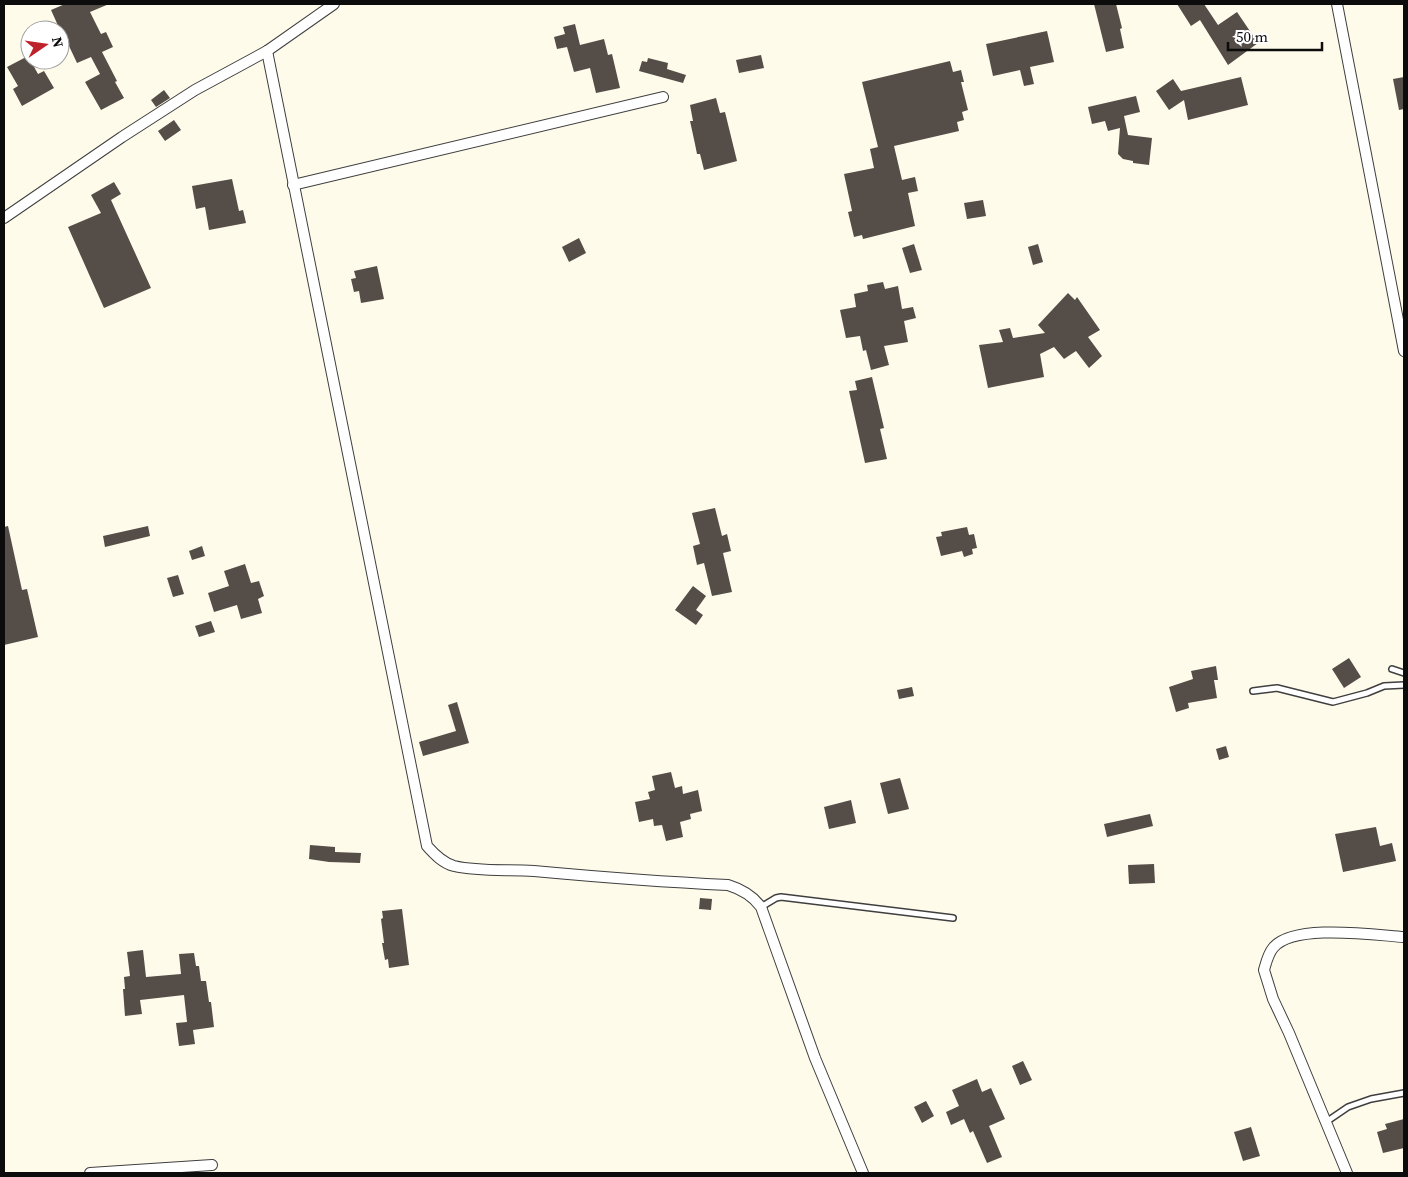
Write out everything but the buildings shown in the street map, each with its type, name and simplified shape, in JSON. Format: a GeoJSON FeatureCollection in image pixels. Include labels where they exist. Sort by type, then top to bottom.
{"type":"FeatureCollection","features":[{"type":"Feature","properties":{"kind":"street"},"geometry":{"type":"LineString","coordinates":[[4,218],[122,137],[195,90],[267,50],[334,4]]}},
{"type":"Feature","properties":{"kind":"street"},"geometry":{"type":"LineString","coordinates":[[1337,4],[1399,301],[1404,351]]}},
{"type":"Feature","properties":{"kind":"street"},"geometry":{"type":"LineString","coordinates":[[267,50],[427,846],[439,859],[453,866],[728,885],[737,887],[752,897],[761,907],[815,1058],[864,1173]]}},
{"type":"Feature","properties":{"kind":"street"},"geometry":{"type":"LineString","coordinates":[[293,185],[662,97]]}},
{"type":"Feature","properties":{"kind":"street"},"geometry":{"type":"LineString","coordinates":[[1347,1173],[1289,1033],[1273,1000],[1264,970],[1273,948],[1284,940],[1296,936],[1322,932],[1404,937]]}},
{"type":"Feature","properties":{"kind":"street"},"geometry":{"type":"LineString","coordinates":[[90,1173],[212,1165]]}},
{"type":"Feature","properties":{"kind":"lane"},"geometry":{"type":"LineString","coordinates":[[1392,669],[1404,673]]}},
{"type":"Feature","properties":{"kind":"lane"},"geometry":{"type":"LineString","coordinates":[[1253,691],[1277,688],[1333,702],[1367,693],[1384,686],[1404,685]]}},
{"type":"Feature","properties":{"kind":"lane"},"geometry":{"type":"LineString","coordinates":[[761,907],[781,897],[953,918]]}},
{"type":"Feature","properties":{"kind":"lane"},"geometry":{"type":"LineString","coordinates":[[1325,1122],[1348,1107],[1371,1099],[1404,1093]]}}]}
